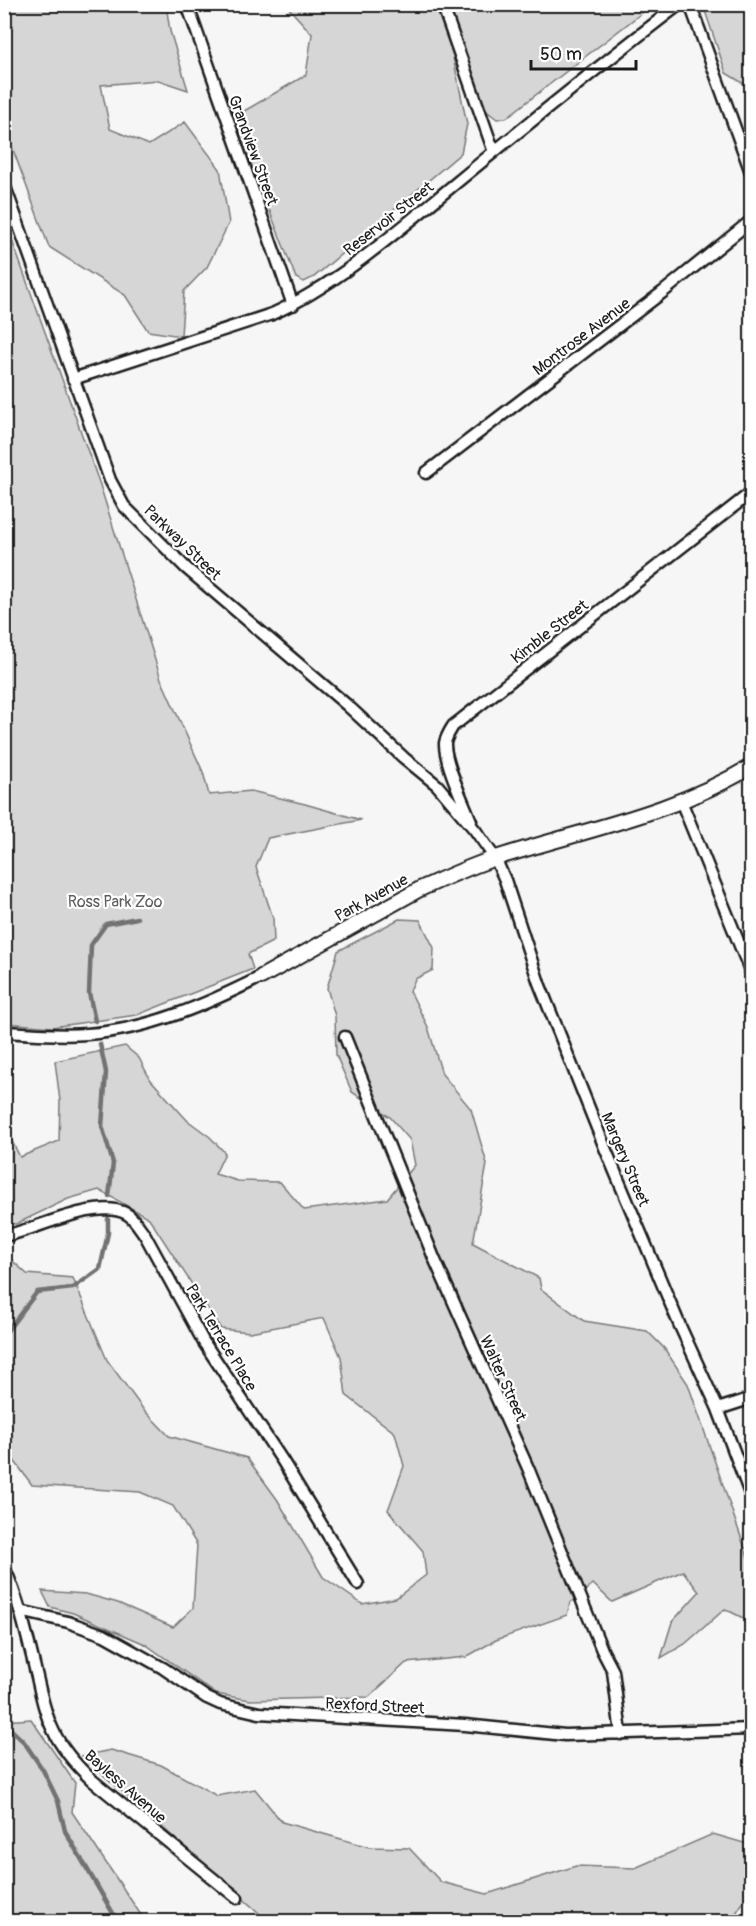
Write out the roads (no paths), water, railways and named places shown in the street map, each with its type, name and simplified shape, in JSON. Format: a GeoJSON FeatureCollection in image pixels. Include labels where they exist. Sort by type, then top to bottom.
{"type":"FeatureCollection","features":[{"type":"Feature","properties":{"kind":"street","name":"Grandview Street"},"geometry":{"type":"LineString","coordinates":[[187,4],[293,305]]}},
{"type":"Feature","properties":{"kind":"street"},"geometry":{"type":"LineString","coordinates":[[442,4],[494,152]]}},
{"type":"Feature","properties":{"kind":"street","name":"Reservoir Street"},"geometry":{"type":"LineString","coordinates":[[73,379],[272,315],[293,305],[347,269],[605,61],[680,4]]}},
{"type":"Feature","properties":{"kind":"street"},"geometry":{"type":"LineString","coordinates":[[690,4],[752,175]]}},
{"type":"Feature","properties":{"kind":"street","name":"Parkway Street"},"geometry":{"type":"LineString","coordinates":[[4,184],[110,480],[124,506],[186,568],[437,785],[475,830]]}},
{"type":"Feature","properties":{"kind":"street","name":"Montrose Avenue"},"geometry":{"type":"LineString","coordinates":[[426,473],[663,292],[752,220]]}},
{"type":"Feature","properties":{"kind":"street","name":"Kimble Street"},"geometry":{"type":"LineString","coordinates":[[475,830],[448,761],[445,744],[453,726],[752,492]]}},
{"type":"Feature","properties":{"kind":"street","name":"Park Avenue"},"geometry":{"type":"LineString","coordinates":[[4,1032],[45,1035],[108,1032],[183,1012],[229,994],[420,890],[495,858],[642,816],[681,801],[752,766]]}},
{"type":"Feature","properties":{"kind":"street"},"geometry":{"type":"LineString","coordinates":[[681,801],[752,975]]}},
{"type":"Feature","properties":{"kind":"street","name":"Margery Street"},"geometry":{"type":"LineString","coordinates":[[475,830],[495,858],[505,880],[539,982],[605,1148],[680,1326],[718,1409],[752,1499]]}},
{"type":"Feature","properties":{"kind":"street","name":"Walter Street"},"geometry":{"type":"LineString","coordinates":[[345,1037],[434,1258],[528,1468],[602,1650],[613,1671],[621,1734]]}},
{"type":"Feature","properties":{"kind":"street","name":"Park Terrace Place"},"geometry":{"type":"LineString","coordinates":[[4,1236],[92,1209],[110,1208],[134,1220],[145,1235],[203,1341],[282,1460],[358,1584]]}},
{"type":"Feature","properties":{"kind":"street"},"geometry":{"type":"LineString","coordinates":[[718,1409],[752,1398]]}},
{"type":"Feature","properties":{"kind":"street","name":"Bayless Avenue"},"geometry":{"type":"LineString","coordinates":[[4,1567],[20,1611],[53,1730],[75,1764],[237,1898]]}},
{"type":"Feature","properties":{"kind":"street","name":"Rexford Street"},"geometry":{"type":"LineString","coordinates":[[20,1611],[68,1622],[104,1635],[163,1668],[207,1698],[220,1704],[259,1713],[474,1725],[556,1734],[752,1729]]}},
{"type":"Feature","properties":{"kind":"waterway"},"geometry":{"type":"LineString","coordinates":[[95,1021],[89,993],[91,945],[106,924],[137,918]]}},
{"type":"Feature","properties":{"kind":"waterway"},"geometry":{"type":"LineString","coordinates":[[100,1044],[106,1072],[102,1126],[113,1163],[109,1196]]}},
{"type":"Feature","properties":{"kind":"waterway"},"geometry":{"type":"LineString","coordinates":[[4,1335],[37,1292],[73,1288],[100,1269],[108,1233],[108,1219]]}},
{"type":"Feature","properties":{"kind":"waterway"},"geometry":{"type":"LineString","coordinates":[[4,1723],[24,1742],[43,1770],[58,1801],[65,1831],[114,1915],[121,1922]]}},
{"type":"Feature","properties":{"kind":"park label","name":"Ross Park Zoo"},"geometry":{"type":"Point","coordinates":[115,901]}}]}
